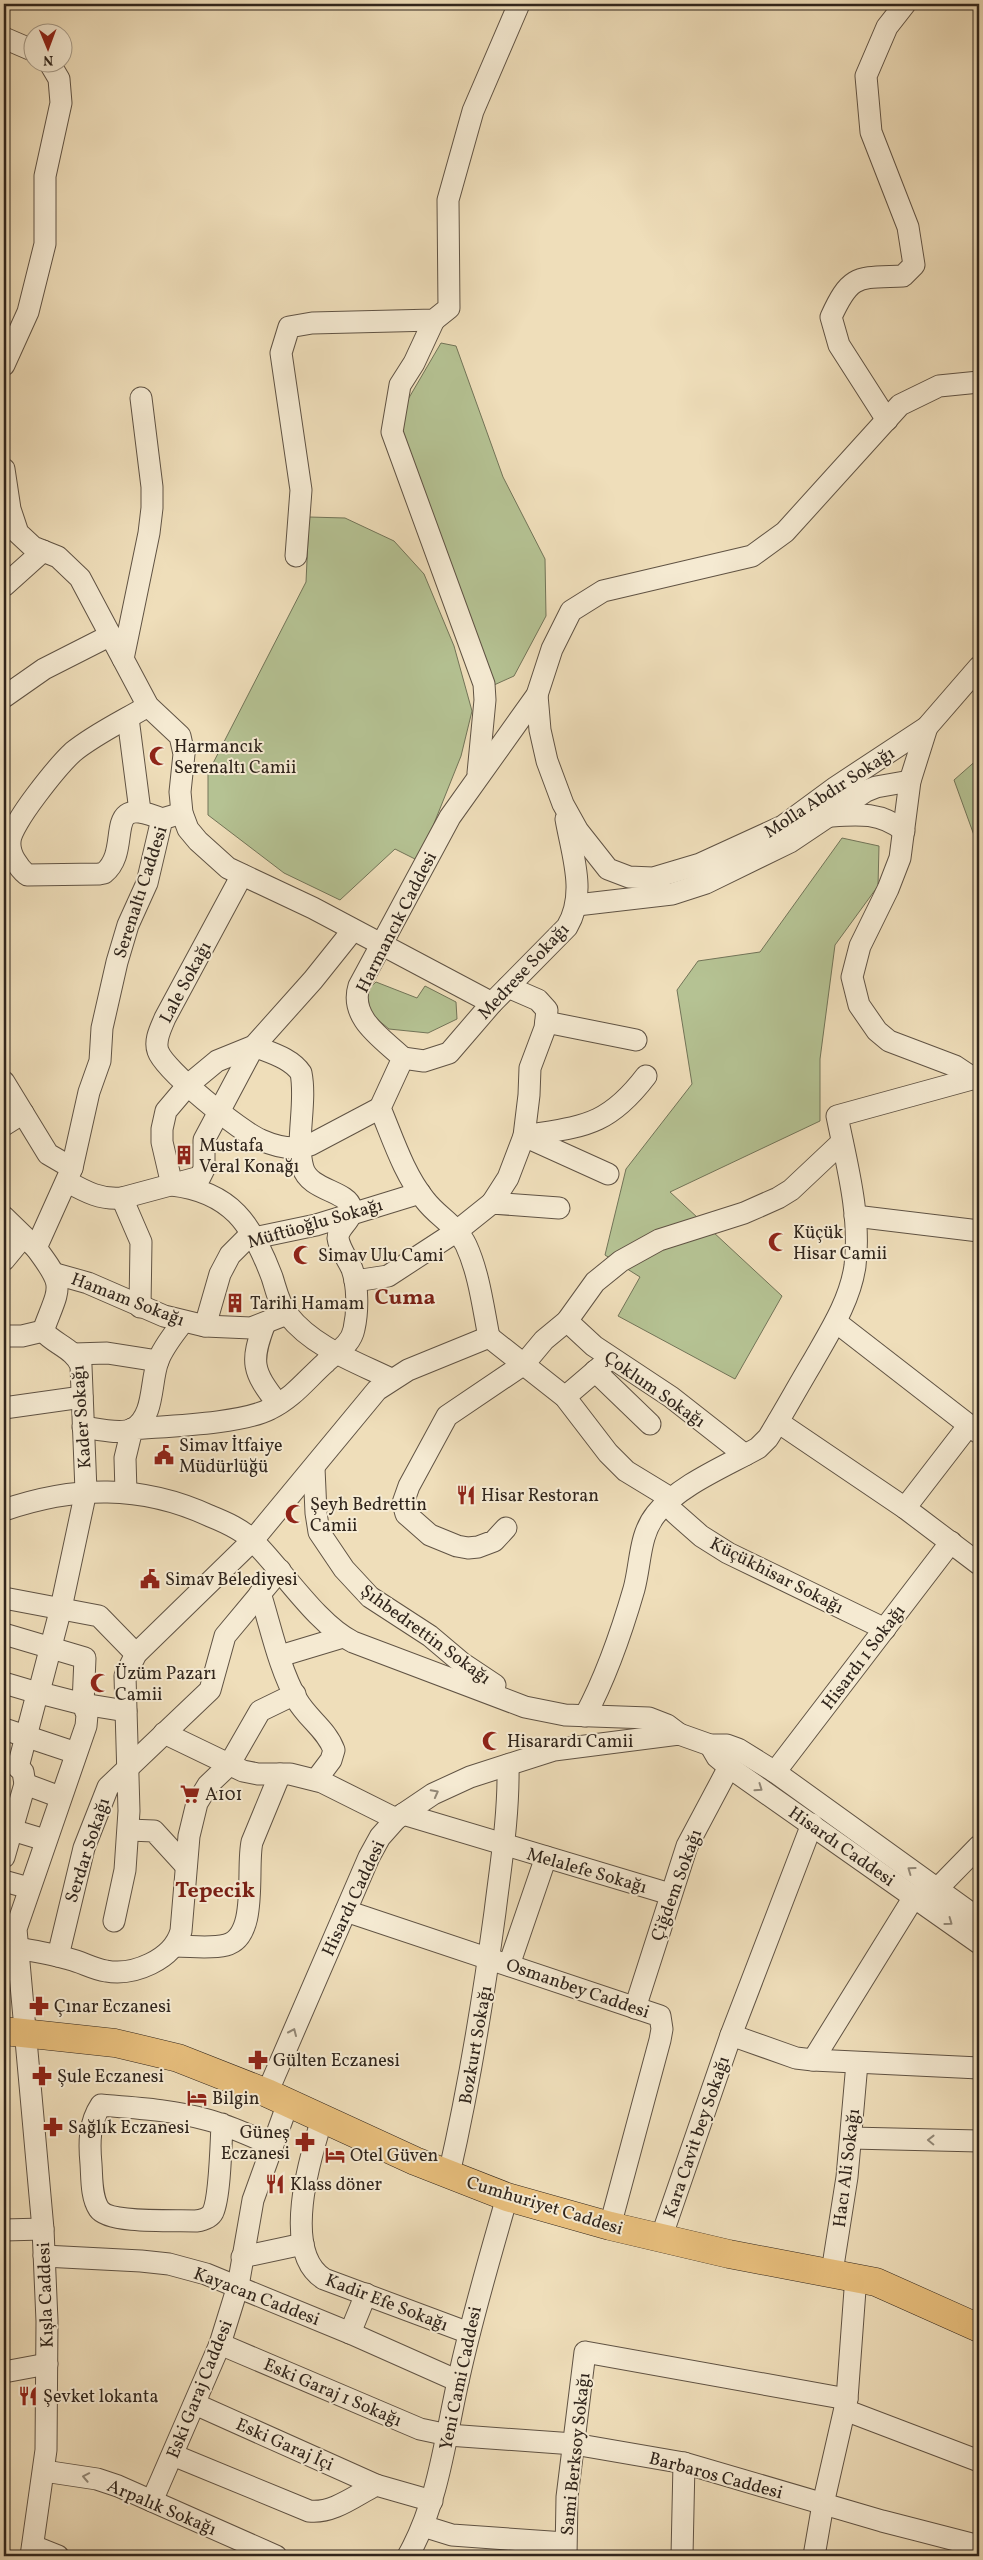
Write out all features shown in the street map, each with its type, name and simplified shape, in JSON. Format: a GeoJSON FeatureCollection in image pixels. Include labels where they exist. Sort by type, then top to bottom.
{"type":"FeatureCollection","features":[{"type":"Feature","properties":{"kind":"main road","name":"Cumhuriyet Caddesi"},"geometry":{"type":"LineString","coordinates":[[16,2032],[115,2043],[199,2064],[449,2174],[508,2197],[610,2226],[737,2256],[844,2274],[876,2282],[979,2328]]}},
{"type":"Feature","properties":{"kind":"street"},"geometry":{"type":"LineString","coordinates":[[477,776],[485,700],[484,684],[392,432],[400,385],[414,363],[434,320],[449,308],[448,200],[473,111],[518,4]]}},
{"type":"Feature","properties":{"kind":"street"},"geometry":{"type":"LineString","coordinates":[[887,420],[839,345],[831,317],[842,292],[861,278],[903,276],[914,265],[908,227],[871,132],[866,76],[888,27],[905,4]]}},
{"type":"Feature","properties":{"kind":"street"},"geometry":{"type":"LineString","coordinates":[[4,38],[22,46]]}},
{"type":"Feature","properties":{"kind":"street"},"geometry":{"type":"LineString","coordinates":[[4,365],[28,312],[45,244],[45,176],[61,103],[59,79],[55,72]]}},
{"type":"Feature","properties":{"kind":"street"},"geometry":{"type":"LineString","coordinates":[[296,556],[301,490],[281,353],[289,327],[312,323],[434,320]]}},
{"type":"Feature","properties":{"kind":"street"},"geometry":{"type":"LineString","coordinates":[[537,695],[552,649],[571,611],[603,591],[752,556],[785,532],[900,405],[939,386],[979,382]]}},
{"type":"Feature","properties":{"kind":"street"},"geometry":{"type":"LineString","coordinates":[[123,659],[149,532],[152,508],[152,487],[141,398]]}},
{"type":"Feature","properties":{"kind":"street"},"geometry":{"type":"LineString","coordinates":[[4,469],[14,524],[24,540],[58,557],[80,578],[148,706],[180,736],[184,754],[180,792],[172,816],[140,811],[132,812],[123,818],[116,853],[108,870],[104,873],[27,875],[11,851],[11,834],[14,827],[59,767],[85,744],[148,706]]}},
{"type":"Feature","properties":{"kind":"street"},"geometry":{"type":"LineString","coordinates":[[4,586],[43,551]]}},
{"type":"Feature","properties":{"kind":"street"},"geometry":{"type":"LineString","coordinates":[[4,696],[44,669],[110,635]]}},
{"type":"Feature","properties":{"kind":"street","name":"Molla Abdır Sokağı"},"geometry":{"type":"LineString","coordinates":[[537,695],[540,730],[547,761],[563,804],[578,831],[608,869],[629,878],[653,878],[667,876],[700,864],[783,826],[836,787],[927,727],[979,667]]}},
{"type":"Feature","properties":{"kind":"street","name":"Harmancık Caddesi"},"geometry":{"type":"LineString","coordinates":[[403,1058],[360,1015],[356,1004],[359,986],[450,816],[537,695]]}},
{"type":"Feature","properties":{"kind":"street"},"geometry":{"type":"LineString","coordinates":[[128,718],[140,811]]}},
{"type":"Feature","properties":{"kind":"street"},"geometry":{"type":"LineString","coordinates":[[927,727],[910,781],[904,831],[895,874],[860,946],[852,976],[855,994],[867,1018],[889,1041],[956,1066],[976,1078]]}},
{"type":"Feature","properties":{"kind":"street"},"geometry":{"type":"LineString","coordinates":[[577,905],[658,896],[687,890],[790,842],[866,791],[910,781]]}},
{"type":"Feature","properties":{"kind":"street","name":"Medrese Sokağı"},"geometry":{"type":"LineString","coordinates":[[403,1058],[424,1061],[450,1053],[492,1003],[567,926],[577,905],[577,884],[563,804]]}},
{"type":"Feature","properties":{"kind":"street","name":"Serenaltı Caddesi"},"geometry":{"type":"LineString","coordinates":[[4,1260],[29,1242],[70,1175],[88,1092],[100,1061],[102,1028],[117,962],[128,925],[147,883],[172,816],[188,829],[218,861],[492,1003]]}},
{"type":"Feature","properties":{"kind":"street"},"geometry":{"type":"LineString","coordinates":[[830,816],[875,816],[894,823],[904,831]]}},
{"type":"Feature","properties":{"kind":"street","name":"Lale Sokağı"},"geometry":{"type":"LineString","coordinates":[[242,875],[165,1018],[157,1041],[158,1053],[166,1065],[188,1085],[249,1134],[287,1148],[301,1148]]}},
{"type":"Feature","properties":{"kind":"street"},"geometry":{"type":"LineString","coordinates":[[4,1082],[48,1154],[70,1175],[100,1198],[122,1198],[196,1179],[202,1173],[204,1140],[254,1046],[313,980],[353,930]]}},
{"type":"Feature","properties":{"kind":"street"},"geometry":{"type":"LineString","coordinates":[[355,1281],[388,1276],[457,1231],[492,1203],[508,1178],[524,1136],[530,1068],[546,1022],[547,1010],[538,1000],[508,987]]}},
{"type":"Feature","properties":{"kind":"street"},"geometry":{"type":"LineString","coordinates":[[546,1022],[636,1040]]}},
{"type":"Feature","properties":{"kind":"street"},"geometry":{"type":"LineString","coordinates":[[83,1427],[119,1430],[252,1415],[278,1404],[292,1395],[346,1345],[354,1330],[355,1281],[338,1238],[340,1231],[351,1214],[348,1201],[309,1178],[304,1170],[301,1148],[303,1120],[301,1073],[297,1067],[254,1046],[217,1061],[188,1085],[166,1111],[162,1129],[164,1156],[172,1185]]}},
{"type":"Feature","properties":{"kind":"street"},"geometry":{"type":"LineString","coordinates":[[301,1148],[380,1108],[403,1058]]}},
{"type":"Feature","properties":{"kind":"street"},"geometry":{"type":"LineString","coordinates":[[524,1136],[579,1126],[604,1117],[621,1105],[646,1076]]}},
{"type":"Feature","properties":{"kind":"street"},"geometry":{"type":"LineString","coordinates":[[673,1506],[693,1497],[755,1462],[836,1322],[848,1294],[855,1267],[855,1216],[837,1116],[976,1078]]}},
{"type":"Feature","properties":{"kind":"street"},"geometry":{"type":"LineString","coordinates":[[114,1921],[126,1870],[129,1830],[125,1676],[128,1666],[136,1654],[254,1540],[366,1402],[391,1379],[408,1370],[489,1337],[475,1269],[466,1244],[457,1231],[430,1207],[420,1193],[405,1166],[380,1108]]}},
{"type":"Feature","properties":{"kind":"street"},"geometry":{"type":"LineString","coordinates":[[4,1125],[23,1113]]}},
{"type":"Feature","properties":{"kind":"street"},"geometry":{"type":"LineString","coordinates":[[524,1136],[608,1174]]}},
{"type":"Feature","properties":{"kind":"street"},"geometry":{"type":"LineString","coordinates":[[506,1528],[494,1541],[486,1545],[468,1548],[458,1546],[421,1529],[406,1514],[403,1503],[408,1486],[446,1416],[524,1364],[544,1340],[566,1320],[595,1282],[621,1261],[659,1240],[744,1213],[778,1198],[791,1190],[842,1142]]}},
{"type":"Feature","properties":{"kind":"street"},"geometry":{"type":"LineString","coordinates":[[172,1185],[194,1189],[222,1200],[242,1218],[254,1237],[287,1314],[304,1332],[391,1379]]}},
{"type":"Feature","properties":{"kind":"street","name":"Müftüoğlu Sokağı"},"geometry":{"type":"LineString","coordinates":[[205,1326],[220,1274],[238,1245],[254,1237],[316,1225],[420,1193]]}},
{"type":"Feature","properties":{"kind":"street"},"geometry":{"type":"LineString","coordinates":[[122,1198],[141,1242],[140,1307]]}},
{"type":"Feature","properties":{"kind":"street"},"geometry":{"type":"LineString","coordinates":[[492,1203],[559,1208]]}},
{"type":"Feature","properties":{"kind":"street"},"geometry":{"type":"LineString","coordinates":[[855,1216],[979,1230]]}},
{"type":"Feature","properties":{"kind":"street"},"geometry":{"type":"LineString","coordinates":[[4,1217],[29,1242],[56,1274],[57,1290],[43,1331],[22,1336],[4,1336]]}},
{"type":"Feature","properties":{"kind":"street","name":"Hamam Sokağı"},"geometry":{"type":"LineString","coordinates":[[56,1274],[88,1283],[140,1307],[183,1322],[205,1326],[241,1328],[265,1323],[287,1314]]}},
{"type":"Feature","properties":{"kind":"street","name":"Çoklum Sokağı"},"geometry":{"type":"LineString","coordinates":[[566,1320],[603,1365],[671,1398],[745,1455]]}},
{"type":"Feature","properties":{"kind":"street"},"geometry":{"type":"LineString","coordinates":[[126,1492],[125,1458],[132,1429],[146,1415],[158,1361],[183,1322]]}},
{"type":"Feature","properties":{"kind":"street"},"geometry":{"type":"LineString","coordinates":[[836,1322],[974,1429],[906,1508]]}},
{"type":"Feature","properties":{"kind":"street"},"geometry":{"type":"LineString","coordinates":[[265,1323],[257,1344],[255,1365],[263,1384],[278,1404]]}},
{"type":"Feature","properties":{"kind":"street","name":"Kader Sokağı"},"geometry":{"type":"LineString","coordinates":[[4,1857],[12,1830],[15,1775],[61,1608],[86,1491],[81,1366],[74,1354],[50,1339],[43,1331]]}},
{"type":"Feature","properties":{"kind":"street","name":"Küçükhisar Sokağı"},"geometry":{"type":"LineString","coordinates":[[489,1337],[565,1397],[619,1465],[673,1506],[701,1536],[728,1552],[885,1629]]}},
{"type":"Feature","properties":{"kind":"street"},"geometry":{"type":"LineString","coordinates":[[74,1354],[107,1353],[158,1361]]}},
{"type":"Feature","properties":{"kind":"street"},"geometry":{"type":"LineString","coordinates":[[565,1397],[603,1365],[650,1424]]}},
{"type":"Feature","properties":{"kind":"street"},"geometry":{"type":"LineString","coordinates":[[4,1408],[82,1397]]}},
{"type":"Feature","properties":{"kind":"street"},"geometry":{"type":"LineString","coordinates":[[585,1716],[611,1662],[634,1587],[642,1542],[649,1525],[745,1455],[773,1430]]}},
{"type":"Feature","properties":{"kind":"street"},"geometry":{"type":"LineString","coordinates":[[773,1430],[906,1508],[979,1564]]}},
{"type":"Feature","properties":{"kind":"street","name":"Şıhbedrettin Sokağı"},"geometry":{"type":"LineString","coordinates":[[314,1468],[319,1532],[330,1552],[356,1584],[383,1606],[430,1636],[462,1663],[526,1707]]}},
{"type":"Feature","properties":{"kind":"street"},"geometry":{"type":"LineString","coordinates":[[4,1510],[56,1495],[86,1491],[126,1492],[154,1497],[201,1512],[222,1521],[254,1540],[343,1638],[526,1707],[546,1712],[585,1716],[649,1718],[667,1725],[678,1734]]}},
{"type":"Feature","properties":{"kind":"street","name":"Hisardı 1 Sokağı"},"geometry":{"type":"LineString","coordinates":[[775,1772],[950,1542]]}},
{"type":"Feature","properties":{"kind":"street","name":"Serdar Sokağı"},"geometry":{"type":"LineString","coordinates":[[58,1956],[92,1824],[108,1787],[210,1690],[225,1636],[280,1570]]}},
{"type":"Feature","properties":{"kind":"street"},"geometry":{"type":"LineString","coordinates":[[260,1593],[294,1694],[302,1707],[327,1736],[334,1750],[331,1760],[316,1780]]}},
{"type":"Feature","properties":{"kind":"street"},"geometry":{"type":"LineString","coordinates":[[4,1599],[99,1616],[136,1654]]}},
{"type":"Feature","properties":{"kind":"street"},"geometry":{"type":"LineString","coordinates":[[4,1634],[51,1646],[85,1658],[82,1704],[87,1720],[12,1935],[58,1956],[95,1968],[115,1972],[142,1967],[157,1960],[176,1946],[181,1931],[189,1836],[197,1803],[208,1785],[229,1765],[260,1711],[294,1694]]}},
{"type":"Feature","properties":{"kind":"street"},"geometry":{"type":"LineString","coordinates":[[280,1656],[343,1638]]}},
{"type":"Feature","properties":{"kind":"street"},"geometry":{"type":"LineString","coordinates":[[4,1683],[38,1694],[126,1711]]}},
{"type":"Feature","properties":{"kind":"street"},"geometry":{"type":"LineString","coordinates":[[4,1730],[76,1753]]}},
{"type":"Feature","properties":{"kind":"street","name":"Melalefe Sokağı"},"geometry":{"type":"LineString","coordinates":[[164,1734],[250,1773],[280,1774],[316,1780],[399,1816],[670,1894]]}},
{"type":"Feature","properties":{"kind":"street","name":"Hisardı Caddesi"},"geometry":{"type":"LineString","coordinates":[[277,2098],[346,1911],[380,1836],[399,1816],[433,1794],[455,1784],[554,1750],[678,1734],[710,1745],[733,1747],[775,1772],[979,1919]]}},
{"type":"Feature","properties":{"kind":"street","name":"Hisardı Caddesi"},"geometry":{"type":"LineString","coordinates":[[710,1745],[717,1757],[729,1768],[812,1824],[979,1943]]}},
{"type":"Feature","properties":{"kind":"street","name":"Bozkurt Sokağı"},"geometry":{"type":"LineString","coordinates":[[449,2174],[474,2060],[489,1958],[508,1807],[508,1765]]}},
{"type":"Feature","properties":{"kind":"street","name":"Çiğdem Sokağı"},"geometry":{"type":"LineString","coordinates":[[635,2008],[670,1894],[693,1833],[729,1768]]}},
{"type":"Feature","properties":{"kind":"street"},"geometry":{"type":"LineString","coordinates":[[176,1946],[226,1945],[239,1936],[246,1922],[248,1910],[249,1854],[252,1842],[280,1774]]}},
{"type":"Feature","properties":{"kind":"street"},"geometry":{"type":"LineString","coordinates":[[15,1775],[60,1797]]}},
{"type":"Feature","properties":{"kind":"street","name":"Kara Cavit bey Sokağı"},"geometry":{"type":"LineString","coordinates":[[661,2238],[731,2035],[812,1824]]}},
{"type":"Feature","properties":{"kind":"street"},"geometry":{"type":"LineString","coordinates":[[12,1830],[45,1840]]}},
{"type":"Feature","properties":{"kind":"street"},"geometry":{"type":"LineString","coordinates":[[129,1830],[154,1832],[186,1866]]}},
{"type":"Feature","properties":{"kind":"street"},"geometry":{"type":"LineString","coordinates":[[813,2060],[914,1897],[937,1889],[979,1846]]}},
{"type":"Feature","properties":{"kind":"street"},"geometry":{"type":"LineString","coordinates":[[509,1965],[546,1857]]}},
{"type":"Feature","properties":{"kind":"street"},"geometry":{"type":"LineString","coordinates":[[4,1881],[29,1888]]}},
{"type":"Feature","properties":{"kind":"street","name":"Osmanbey Caddesi"},"geometry":{"type":"LineString","coordinates":[[346,1911],[660,2016],[662,2028],[610,2226]]}},
{"type":"Feature","properties":{"kind":"street","name":"Kışla Caddesi"},"geometry":{"type":"LineString","coordinates":[[12,1935],[16,2032],[44,2229],[47,2364],[44,2470],[32,2551]]}},
{"type":"Feature","properties":{"kind":"street"},"geometry":{"type":"LineString","coordinates":[[731,2035],[796,2058],[857,2063],[979,2068]]}},
{"type":"Feature","properties":{"kind":"street","name":"Hacı Ali Sokağı"},"geometry":{"type":"LineString","coordinates":[[814,2556],[823,2504],[846,2405],[844,2274],[847,2177],[857,2063]]}},
{"type":"Feature","properties":{"kind":"street","name":"Eski Garaj Caddesi"},"geometry":{"type":"LineString","coordinates":[[152,2501],[220,2344],[238,2286],[253,2200],[272,2145],[277,2098]]}},
{"type":"Feature","properties":{"kind":"street"},"geometry":{"type":"LineString","coordinates":[[222,2124],[216,2198],[212,2213],[205,2219],[196,2221],[108,2216],[100,2211],[96,2203],[90,2151],[91,2124],[101,2105],[187,2115],[222,2124],[272,2145]]}},
{"type":"Feature","properties":{"kind":"street","name":"Kadir Efe Sokağı"},"geometry":{"type":"LineString","coordinates":[[322,2119],[309,2165],[302,2226],[303,2244],[310,2266],[316,2273],[469,2333]]}},
{"type":"Feature","properties":{"kind":"street"},"geometry":{"type":"LineString","coordinates":[[851,2138],[979,2141]]}},
{"type":"Feature","properties":{"kind":"street","name":"Yeni Cami Caddesi"},"geometry":{"type":"LineString","coordinates":[[408,2556],[424,2526],[432,2501],[469,2333],[508,2197]]}},
{"type":"Feature","properties":{"kind":"street"},"geometry":{"type":"LineString","coordinates":[[4,2230],[44,2229]]}},
{"type":"Feature","properties":{"kind":"street"},"geometry":{"type":"LineString","coordinates":[[242,2257],[303,2244]]}},
{"type":"Feature","properties":{"kind":"street","name":"Kayacan Caddesi"},"geometry":{"type":"LineString","coordinates":[[44,2256],[169,2264],[206,2274],[350,2332],[458,2381]]}},
{"type":"Feature","properties":{"kind":"street"},"geometry":{"type":"LineString","coordinates":[[350,2332],[366,2294]]}},
{"type":"Feature","properties":{"kind":"street","name":"Eski Garaj 1 Sokağı"},"geometry":{"type":"LineString","coordinates":[[220,2344],[399,2422],[448,2435]]}},
{"type":"Feature","properties":{"kind":"street","name":"Sami Berksoy Sokağı"},"geometry":{"type":"LineString","coordinates":[[565,2550],[567,2497],[585,2352],[846,2405]]}},
{"type":"Feature","properties":{"kind":"street"},"geometry":{"type":"LineString","coordinates":[[4,2372],[47,2364]]}},
{"type":"Feature","properties":{"kind":"street","name":"Eski Garaj İçi"},"geometry":{"type":"LineString","coordinates":[[195,2404],[376,2485],[432,2501]]}},
{"type":"Feature","properties":{"kind":"street"},"geometry":{"type":"LineString","coordinates":[[846,2405],[979,2460]]}},
{"type":"Feature","properties":{"kind":"street","name":"Barbaros Caddesi"},"geometry":{"type":"LineString","coordinates":[[448,2435],[574,2444],[684,2463],[823,2504],[939,2547],[979,2546]]}},
{"type":"Feature","properties":{"kind":"street"},"geometry":{"type":"LineString","coordinates":[[173,2455],[315,2512],[330,2509],[376,2485]]}},
{"type":"Feature","properties":{"kind":"street"},"geometry":{"type":"LineString","coordinates":[[682,2556],[684,2463]]}},
{"type":"Feature","properties":{"kind":"street","name":"Arpalık Sokağı"},"geometry":{"type":"LineString","coordinates":[[44,2470],[97,2479],[152,2501],[276,2556]]}},
{"type":"Feature","properties":{"kind":"street"},"geometry":{"type":"LineString","coordinates":[[424,2526],[452,2535],[565,2550]]}},
{"type":"Feature","properties":{"kind":"street"},"geometry":{"type":"LineString","coordinates":[[32,2551],[58,2556]]}},
{"type":"Feature","properties":{"kind":"green space"},"geometry":{"type":"Polygon","coordinates":[[[441,343],[456,346],[503,477],[545,559],[546,616],[514,676],[494,685],[402,438],[403,408],[441,343]]]}},
{"type":"Feature","properties":{"kind":"green space"},"geometry":{"type":"Polygon","coordinates":[[[309,517],[345,518],[394,541],[424,574],[454,646],[472,711],[461,756],[419,861],[395,849],[340,900],[284,873],[208,815],[208,773],[306,582],[309,517]]]}},
{"type":"Feature","properties":{"kind":"green space"},"geometry":{"type":"Polygon","coordinates":[[[979,758],[979,849],[954,780],[979,758]]]}},
{"type":"Feature","properties":{"kind":"green space"},"geometry":{"type":"Polygon","coordinates":[[[842,838],[879,846],[878,886],[835,945],[820,1059],[820,1121],[670,1192],[782,1296],[735,1379],[618,1316],[640,1277],[605,1255],[626,1169],[692,1084],[677,990],[698,961],[760,952],[842,838]]]}},
{"type":"Feature","properties":{"kind":"green space"},"geometry":{"type":"Polygon","coordinates":[[[376,982],[417,998],[425,986],[456,1002],[457,1019],[428,1033],[389,1029],[365,1009],[364,993],[376,982]]]}},
{"type":"Feature","properties":{"kind":"place","name":"Harmancık Serenaltı Camii"},"geometry":{"type":"Point","coordinates":[159,756]}},
{"type":"Feature","properties":{"kind":"place","name":"Mustafa Veral Konağı"},"geometry":{"type":"Point","coordinates":[184,1155]}},
{"type":"Feature","properties":{"kind":"place","name":"Küçük Hisar Camii"},"geometry":{"type":"Point","coordinates":[778,1242]}},
{"type":"Feature","properties":{"kind":"place","name":"Simav Ulu Cami"},"geometry":{"type":"Point","coordinates":[303,1255]}},
{"type":"Feature","properties":{"kind":"place","name":"Tarihi Hamam"},"geometry":{"type":"Point","coordinates":[235,1303]}},
{"type":"Feature","properties":{"kind":"place","name":"Simav İtfaiye Müdürlüğü"},"geometry":{"type":"Point","coordinates":[164,1455]}},
{"type":"Feature","properties":{"kind":"place","name":"Hisar Restoran"},"geometry":{"type":"Point","coordinates":[466,1495]}},
{"type":"Feature","properties":{"kind":"place","name":"Şeyh Bedrettin Camii"},"geometry":{"type":"Point","coordinates":[295,1514]}},
{"type":"Feature","properties":{"kind":"place","name":"Simav Belediyesi"},"geometry":{"type":"Point","coordinates":[150,1579]}},
{"type":"Feature","properties":{"kind":"place","name":"Üzüm Pazarı Camii"},"geometry":{"type":"Point","coordinates":[100,1683]}},
{"type":"Feature","properties":{"kind":"place","name":"Hisarardı Camii"},"geometry":{"type":"Point","coordinates":[492,1741]}},
{"type":"Feature","properties":{"kind":"place","name":"A101"},"geometry":{"type":"Point","coordinates":[190,1794]}},
{"type":"Feature","properties":{"kind":"place","name":"Çınar Eczanesi"},"geometry":{"type":"Point","coordinates":[39,2006]}},
{"type":"Feature","properties":{"kind":"place","name":"Gülten Eczanesi"},"geometry":{"type":"Point","coordinates":[258,2060]}},
{"type":"Feature","properties":{"kind":"place","name":"Şule Eczanesi"},"geometry":{"type":"Point","coordinates":[42,2076]}},
{"type":"Feature","properties":{"kind":"place","name":"Bilgin"},"geometry":{"type":"Point","coordinates":[197,2098]}},
{"type":"Feature","properties":{"kind":"place","name":"Sağlık Eczanesi"},"geometry":{"type":"Point","coordinates":[53,2127]}},
{"type":"Feature","properties":{"kind":"place","name":"Güneş Eczanesi"},"geometry":{"type":"Point","coordinates":[305,2142]}},
{"type":"Feature","properties":{"kind":"place","name":"Otel Güven"},"geometry":{"type":"Point","coordinates":[335,2155]}},
{"type":"Feature","properties":{"kind":"place","name":"Klass döner"},"geometry":{"type":"Point","coordinates":[275,2184]}},
{"type":"Feature","properties":{"kind":"place","name":"Şevket lokanta"},"geometry":{"type":"Point","coordinates":[28,2396]}},
{"type":"Feature","properties":{"kind":"district","name":"Cuma"},"geometry":{"type":"Point","coordinates":[405,1296]}},
{"type":"Feature","properties":{"kind":"district","name":"Tepecik"},"geometry":{"type":"Point","coordinates":[215,1889]}}]}
